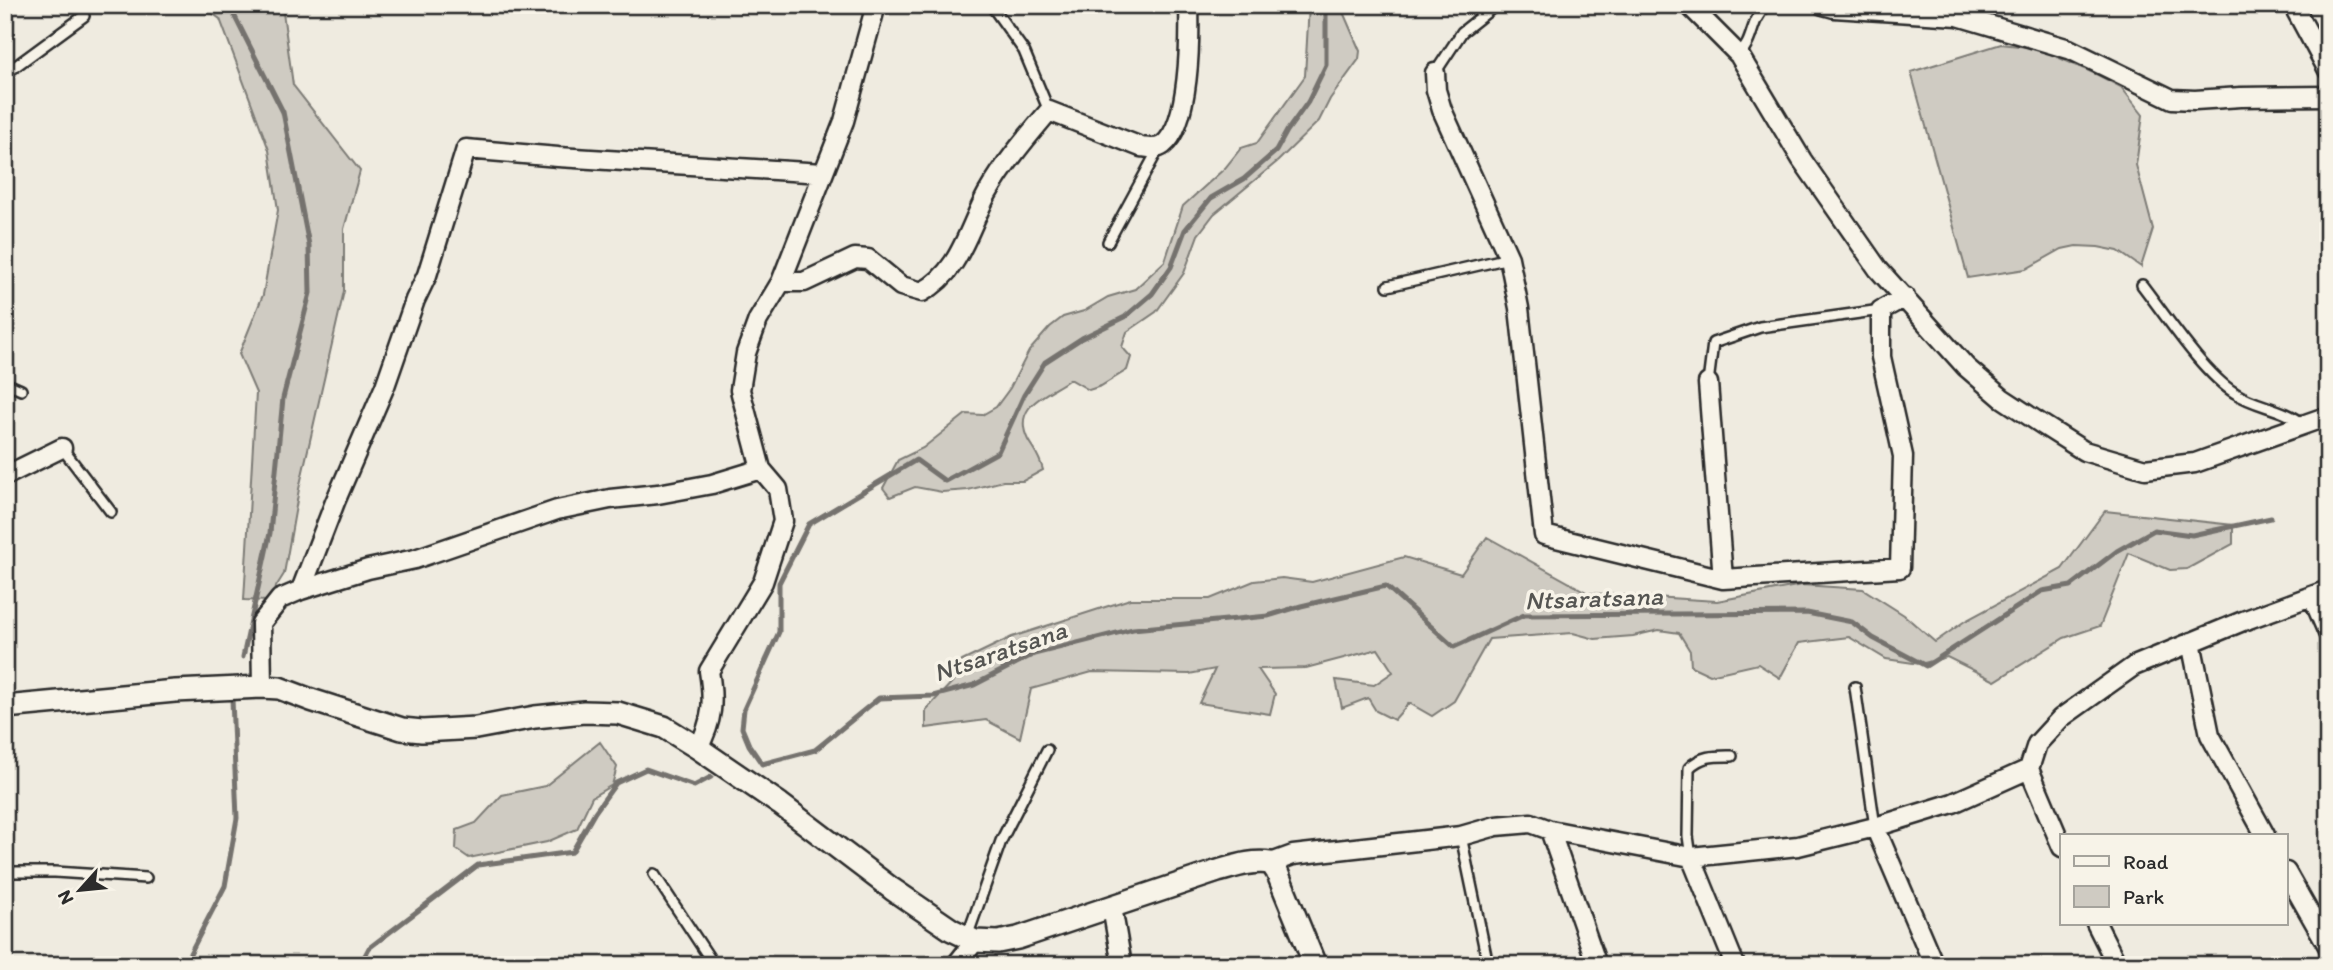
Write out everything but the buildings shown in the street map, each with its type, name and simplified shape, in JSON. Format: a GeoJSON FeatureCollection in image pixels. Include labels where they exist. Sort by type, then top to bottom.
{"type":"FeatureCollection","features":[{"type":"Feature","properties":{"kind":"street"},"geometry":{"type":"LineString","coordinates":[[698,748],[707,732],[713,698],[709,671],[763,582],[783,521],[778,489],[761,469],[740,390],[746,353],[758,320],[780,282],[844,121],[876,5]]}},
{"type":"Feature","properties":{"kind":"street"},"geometry":{"type":"LineString","coordinates":[[780,282],[804,282],[855,258],[868,259],[901,286],[922,292],[939,283],[953,263],[988,194],[1049,111],[1141,147],[1155,149],[1164,144],[1177,123],[1185,86],[1189,5]]}},
{"type":"Feature","properties":{"kind":"street"},"geometry":{"type":"LineString","coordinates":[[1689,5],[1739,55],[1802,160],[1878,269],[1966,368],[2002,398],[2084,451],[2145,469],[2195,463],[2328,416]]}},
{"type":"Feature","properties":{"kind":"street"},"geometry":{"type":"LineString","coordinates":[[1823,5],[1958,16],[2068,49],[2172,99],[2328,96]]}},
{"type":"Feature","properties":{"kind":"street"},"geometry":{"type":"LineString","coordinates":[[2293,5],[2328,70]]}},
{"type":"Feature","properties":{"kind":"street"},"geometry":{"type":"LineString","coordinates":[[1435,73],[1436,90],[1442,110],[1509,258],[1519,308],[1544,535],[1723,579],[1900,568],[1903,456],[1881,357],[1881,310],[1905,297]]}},
{"type":"Feature","properties":{"kind":"street"},"geometry":{"type":"LineString","coordinates":[[302,590],[335,502],[385,386],[415,300],[428,275],[466,149],[823,173]]}},
{"type":"Feature","properties":{"kind":"street"},"geometry":{"type":"LineString","coordinates":[[1708,383],[1723,579]]}},
{"type":"Feature","properties":{"kind":"street"},"geometry":{"type":"LineString","coordinates":[[5,476],[62,448]]}},
{"type":"Feature","properties":{"kind":"street"},"geometry":{"type":"LineString","coordinates":[[262,687],[261,623],[280,599],[368,569],[415,559],[557,510],[712,484],[761,469]]}},
{"type":"Feature","properties":{"kind":"street"},"geometry":{"type":"LineString","coordinates":[[2060,842],[2029,769],[2037,744],[2061,718],[2134,666],[2320,593],[2328,633]]}},
{"type":"Feature","properties":{"kind":"street"},"geometry":{"type":"LineString","coordinates":[[2191,642],[2210,735],[2264,834]]}},
{"type":"Feature","properties":{"kind":"street"},"geometry":{"type":"LineString","coordinates":[[5,707],[187,690],[262,687],[279,688],[402,729],[422,731],[475,728],[535,716],[584,712],[618,713],[664,727],[807,823],[892,890],[971,939],[998,942],[1018,938],[1250,862],[1271,863],[1293,855],[1461,836],[1496,826],[1531,823],[1550,830],[1691,858],[1798,846],[1875,827],[1953,803],[2029,769]]}},
{"type":"Feature","properties":{"kind":"street"},"geometry":{"type":"LineString","coordinates":[[1875,827],[1934,965]]}},
{"type":"Feature","properties":{"kind":"street"},"geometry":{"type":"LineString","coordinates":[[1550,830],[1597,965]]}},
{"type":"Feature","properties":{"kind":"street"},"geometry":{"type":"LineString","coordinates":[[1691,858],[1735,965]]}},
{"type":"Feature","properties":{"kind":"street"},"geometry":{"type":"LineString","coordinates":[[1271,863],[1315,965]]}},
{"type":"Feature","properties":{"kind":"street"},"geometry":{"type":"LineString","coordinates":[[2288,876],[2328,946]]}},
{"type":"Feature","properties":{"kind":"street"},"geometry":{"type":"LineString","coordinates":[[1112,907],[1122,965]]}},
{"type":"Feature","properties":{"kind":"street"},"geometry":{"type":"LineString","coordinates":[[2097,925],[2117,965]]}},
{"type":"Feature","properties":{"kind":"street"},"geometry":{"type":"LineString","coordinates":[[956,965],[971,939]]}},
{"type":"Feature","properties":{"kind":"lane"},"geometry":{"type":"LineString","coordinates":[[991,5],[1024,51],[1049,111]]}},
{"type":"Feature","properties":{"kind":"lane"},"geometry":{"type":"LineString","coordinates":[[1435,73],[1462,32],[1496,5]]}},
{"type":"Feature","properties":{"kind":"lane"},"geometry":{"type":"LineString","coordinates":[[1739,55],[1748,47],[1756,15],[1767,5]]}},
{"type":"Feature","properties":{"kind":"lane"},"geometry":{"type":"LineString","coordinates":[[5,74],[84,16]]}},
{"type":"Feature","properties":{"kind":"lane"},"geometry":{"type":"LineString","coordinates":[[1108,242],[1160,146]]}},
{"type":"Feature","properties":{"kind":"lane"},"geometry":{"type":"LineString","coordinates":[[1388,286],[1509,258]]}},
{"type":"Feature","properties":{"kind":"lane"},"geometry":{"type":"LineString","coordinates":[[2142,285],[2203,362],[2234,392],[2264,407],[2293,415],[2303,424]]}},
{"type":"Feature","properties":{"kind":"lane"},"geometry":{"type":"LineString","coordinates":[[1708,383],[1713,343],[1760,327],[1881,310]]}},
{"type":"Feature","properties":{"kind":"lane"},"geometry":{"type":"LineString","coordinates":[[5,383],[21,390]]}},
{"type":"Feature","properties":{"kind":"lane"},"geometry":{"type":"LineString","coordinates":[[62,448],[111,512]]}},
{"type":"Feature","properties":{"kind":"lane"},"geometry":{"type":"LineString","coordinates":[[1855,687],[1875,827]]}},
{"type":"Feature","properties":{"kind":"lane"},"geometry":{"type":"LineString","coordinates":[[971,939],[1001,841],[1047,750]]}},
{"type":"Feature","properties":{"kind":"lane"},"geometry":{"type":"LineString","coordinates":[[1691,858],[1688,836],[1689,768],[1698,759],[1732,756]]}},
{"type":"Feature","properties":{"kind":"lane"},"geometry":{"type":"LineString","coordinates":[[1461,836],[1488,965]]}},
{"type":"Feature","properties":{"kind":"lane"},"geometry":{"type":"LineString","coordinates":[[5,873],[55,872],[146,877]]}},
{"type":"Feature","properties":{"kind":"lane"},"geometry":{"type":"LineString","coordinates":[[654,874],[714,965]]}},
{"type":"Feature","properties":{"kind":"green space"},"geometry":{"type":"Polygon","coordinates":[[[201,5],[282,5],[293,85],[360,171],[344,229],[344,291],[299,489],[284,574],[267,601],[244,600],[256,393],[239,354],[263,295],[278,210],[269,150],[220,19],[201,5]]]}},
{"type":"Feature","properties":{"kind":"green space"},"geometry":{"type":"Polygon","coordinates":[[[1309,5],[1340,5],[1360,51],[1359,59],[1330,99],[1319,121],[1278,161],[1214,214],[1198,235],[1184,273],[1156,312],[1127,332],[1122,347],[1131,357],[1127,370],[1089,390],[1070,379],[1034,402],[1024,418],[1024,428],[1043,470],[1023,481],[1003,481],[968,490],[942,492],[915,487],[890,497],[883,488],[898,460],[923,448],[966,414],[982,415],[996,407],[1010,388],[1029,351],[1050,327],[1063,317],[1084,311],[1108,297],[1135,289],[1165,261],[1183,206],[1225,168],[1241,148],[1257,143],[1305,76],[1309,5]]]}},
{"type":"Feature","properties":{"kind":"green space"},"geometry":{"type":"Polygon","coordinates":[[[2001,44],[2037,48],[2098,75],[2121,87],[2143,115],[2136,165],[2153,229],[2141,267],[2118,251],[2076,246],[2062,249],[2026,269],[1968,278],[1911,72],[2001,44]]]}},
{"type":"Feature","properties":{"kind":"green space"},"geometry":{"type":"Polygon","coordinates":[[[2105,511],[2233,525],[2233,544],[2187,569],[2170,570],[2129,553],[2100,626],[2064,638],[1995,681],[1947,657],[1920,664],[1886,659],[1849,637],[1799,643],[1780,678],[1758,664],[1710,675],[1691,666],[1690,651],[1679,633],[1659,630],[1633,636],[1595,639],[1573,633],[1489,639],[1454,701],[1432,716],[1409,703],[1394,720],[1376,711],[1368,698],[1342,708],[1336,680],[1374,685],[1393,672],[1378,649],[1306,668],[1258,669],[1275,694],[1270,714],[1199,703],[1215,669],[1189,674],[1092,672],[1031,689],[1020,738],[986,720],[926,728],[926,710],[955,679],[958,663],[1012,637],[1130,599],[1210,599],[1254,581],[1282,578],[1312,582],[1404,557],[1461,574],[1487,537],[1588,593],[1717,601],[1802,585],[1863,589],[1904,615],[1935,642],[1965,621],[2062,569],[2105,511]]]}},
{"type":"Feature","properties":{"kind":"green space"},"geometry":{"type":"Polygon","coordinates":[[[600,742],[617,767],[612,785],[592,797],[577,829],[547,842],[469,858],[456,849],[457,830],[476,823],[502,795],[545,786],[600,742]]]}},
{"type":"Feature","properties":{"kind":"waterway"},"geometry":{"type":"LineString","coordinates":[[229,5],[283,112],[309,245],[310,293],[283,398],[270,533],[243,657]]}},
{"type":"Feature","properties":{"kind":"waterway","name":"Ntsaratsana"},"geometry":{"type":"LineString","coordinates":[[1326,5],[1326,65],[1308,102],[1276,151],[1244,179],[1211,198],[1185,230],[1171,267],[1152,294],[1125,317],[1082,338],[1045,362],[1024,395],[998,452],[945,481],[916,460],[809,524],[779,583],[779,632],[744,709],[742,728],[749,745],[762,764],[815,750],[879,698],[933,696],[974,685],[1034,654],[1133,629],[1268,616],[1386,586],[1454,647],[1524,615],[1807,613],[1852,622],[1873,638],[1926,666],[2042,591],[2071,586],[2117,551],[2154,530],[2192,535],[2271,518]]}},
{"type":"Feature","properties":{"kind":"waterway"},"geometry":{"type":"LineString","coordinates":[[184,965],[225,886],[237,818],[232,699]]}},
{"type":"Feature","properties":{"kind":"waterway","name":"Ntsaratsana"},"geometry":{"type":"LineString","coordinates":[[360,965],[369,948],[478,865],[572,852],[595,812],[616,783],[646,769],[694,786],[711,777]]}}]}
